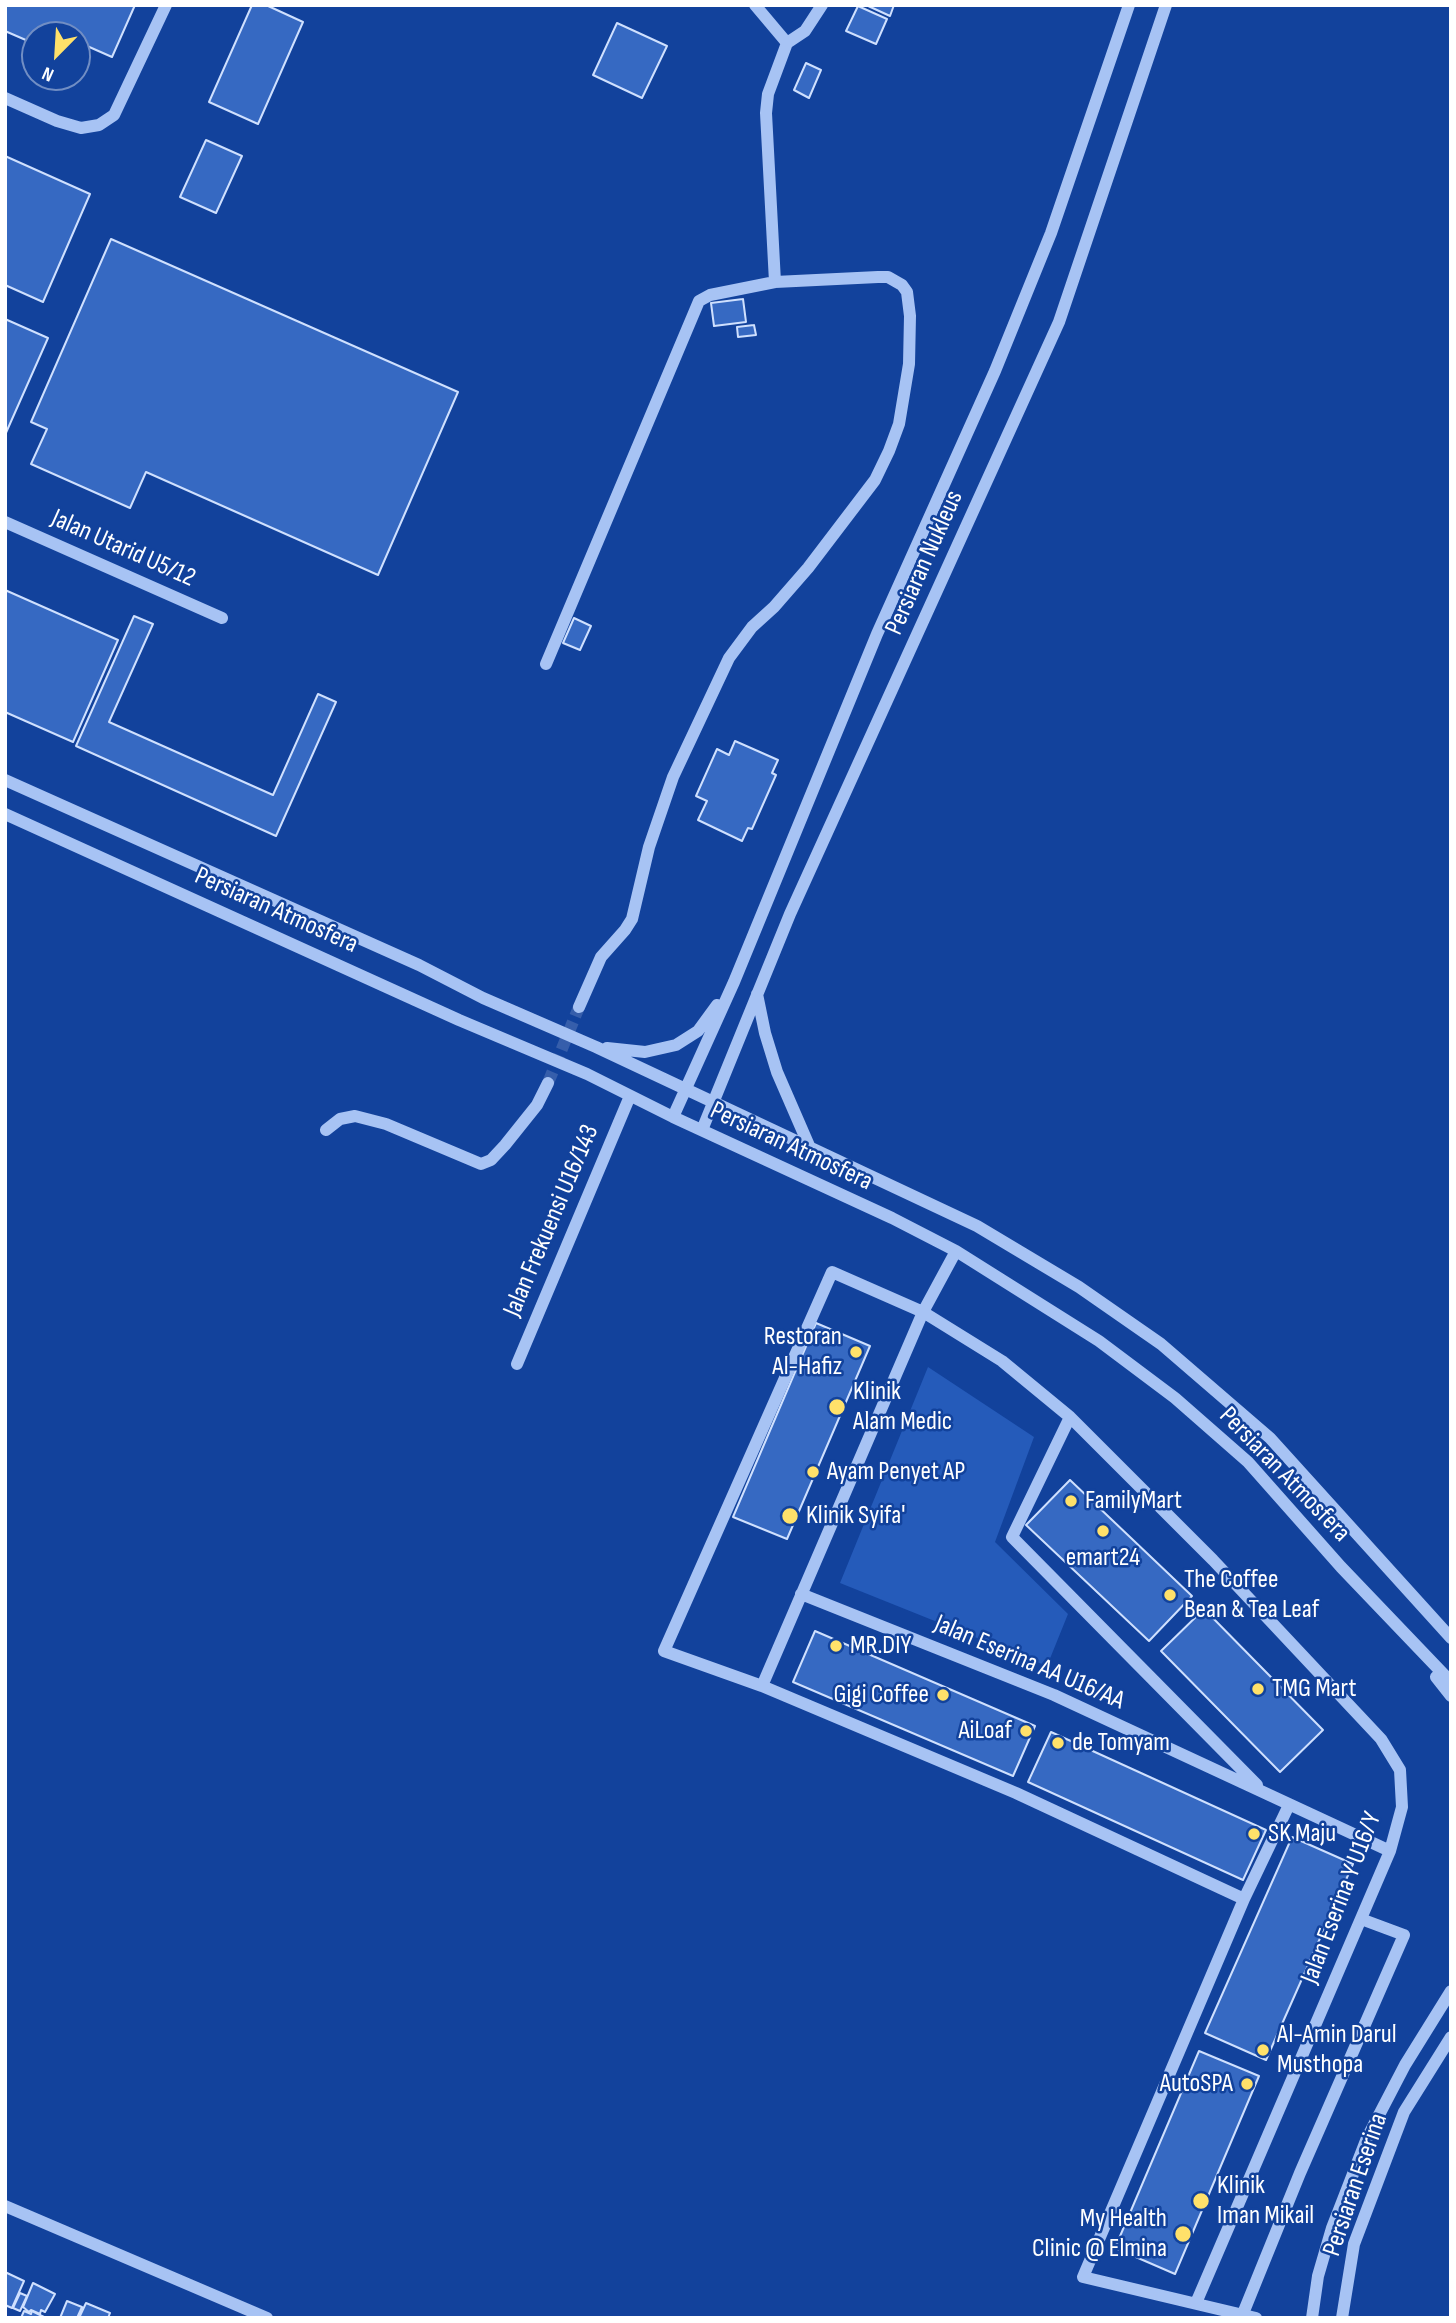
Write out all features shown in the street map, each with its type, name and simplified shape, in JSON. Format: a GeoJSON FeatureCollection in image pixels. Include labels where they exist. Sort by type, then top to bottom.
{"type":"FeatureCollection","features":[{"type":"Feature","properties":{"kind":"street"},"geometry":{"type":"LineString","coordinates":[[5,98],[57,121],[81,128],[99,125],[114,115],[166,5]]}},
{"type":"Feature","properties":{"kind":"street"},"geometry":{"type":"LineString","coordinates":[[755,5],[787,43]]}},
{"type":"Feature","properties":{"kind":"street"},"geometry":{"type":"LineString","coordinates":[[775,282],[766,113],[768,94],[787,43],[805,31],[822,5]]}},
{"type":"Feature","properties":{"kind":"street","name":"Persiaran Nukleus"},"geometry":{"type":"LineString","coordinates":[[673,1118],[734,982],[872,647],[995,371],[1046,246],[1129,5]]}},
{"type":"Feature","properties":{"kind":"street","name":"Persiaran Nukleus"},"geometry":{"type":"LineString","coordinates":[[702,1130],[790,914],[1059,322],[1166,5]]}},
{"type":"Feature","properties":{"kind":"street"},"geometry":{"type":"LineString","coordinates":[[545,664],[699,302],[710,295],[775,282],[877,276],[888,277],[902,285],[907,292],[910,316],[909,364],[899,424],[875,480],[792,589],[752,627],[729,658],[673,777],[649,847],[632,919],[601,957],[579,1007]]}},
{"type":"Feature","properties":{"kind":"street","name":"Jalan Utarid U5/12"},"geometry":{"type":"LineString","coordinates":[[5,522],[222,618]]}},
{"type":"Feature","properties":{"kind":"street","name":"Persiaran Atmosfera"},"geometry":{"type":"LineString","coordinates":[[5,780],[419,965],[483,998],[713,1101],[976,1226],[1079,1287],[1161,1344],[1270,1438],[1439,1628],[1451,1637]]}},
{"type":"Feature","properties":{"kind":"street","name":"Persiaran Atmosfera"},"geometry":{"type":"LineString","coordinates":[[5,814],[459,1020],[587,1074],[673,1118],[892,1218],[956,1251],[1100,1341],[1175,1398],[1248,1462],[1341,1567],[1451,1682]]}},
{"type":"Feature","properties":{"kind":"street"},"geometry":{"type":"LineString","coordinates":[[596,1047],[645,1052],[676,1045],[698,1031],[734,982]]}},
{"type":"Feature","properties":{"kind":"street"},"geometry":{"type":"LineString","coordinates":[[757,994],[777,1072],[810,1148]]}},
{"type":"Feature","properties":{"kind":"street"},"geometry":{"type":"LineString","coordinates":[[326,1130],[340,1119],[355,1116],[386,1124],[481,1164],[491,1160],[505,1145],[537,1105],[548,1083]]}},
{"type":"Feature","properties":{"kind":"street","name":"Jalan Frekuensi U16/143"},"geometry":{"type":"LineString","coordinates":[[517,1364],[630,1096]]}},
{"type":"Feature","properties":{"kind":"street"},"geometry":{"type":"LineString","coordinates":[[956,1251],[923,1312],[762,1686],[1016,1793],[1244,1899]]}},
{"type":"Feature","properties":{"kind":"street","name":"Jalan Eserina Y U16/Y"},"geometry":{"type":"LineString","coordinates":[[762,1686],[664,1651],[832,1272],[923,1312],[1003,1361],[1070,1417],[1213,1560],[1381,1739],[1400,1770],[1402,1807],[1390,1851],[1196,2303]]}},
{"type":"Feature","properties":{"kind":"street"},"geometry":{"type":"LineString","coordinates":[[1070,1417],[1012,1537],[1265,1793]]}},
{"type":"Feature","properties":{"kind":"street","name":"Jalan Eserina AA U16/AA"},"geometry":{"type":"LineString","coordinates":[[801,1594],[1054,1695],[1390,1851]]}},
{"type":"Feature","properties":{"kind":"street"},"geometry":{"type":"LineString","coordinates":[[1402,1631],[1451,1696]]}},
{"type":"Feature","properties":{"kind":"street"},"geometry":{"type":"LineString","coordinates":[[1256,2318],[1083,2277],[1244,1899],[1289,1805]]}},
{"type":"Feature","properties":{"kind":"street"},"geometry":{"type":"LineString","coordinates":[[1242,2316],[1300,2173],[1404,1935],[1362,1919]]}},
{"type":"Feature","properties":{"kind":"street","name":"Persiaran Eserina"},"geometry":{"type":"LineString","coordinates":[[1312,2318],[1318,2276],[1367,2138],[1405,2064],[1450,1992]]}},
{"type":"Feature","properties":{"kind":"street","name":"Persiaran Eserina"},"geometry":{"type":"LineString","coordinates":[[1342,2318],[1354,2244],[1399,2125],[1412,2098],[1451,2037]]}},
{"type":"Feature","properties":{"kind":"street"},"geometry":{"type":"LineString","coordinates":[[5,2206],[267,2318]]}},
{"type":"Feature","properties":{"kind":"shaded area"},"geometry":{"type":"Polygon","coordinates":[[[928,1367],[1034,1437],[995,1542],[1068,1614],[1047,1666],[840,1583],[928,1367]]]}},
{"type":"Feature","properties":{"kind":"building"},"geometry":{"type":"Polygon","coordinates":[[[5,5],[135,5],[112,57],[91,48],[91,21],[21,21],[21,38],[5,31],[5,5]]]}},
{"type":"Feature","properties":{"kind":"building"},"geometry":{"type":"Polygon","coordinates":[[[252,5],[266,5],[303,22],[258,124],[209,102],[252,5]]]}},
{"type":"Feature","properties":{"kind":"building"},"geometry":{"type":"Polygon","coordinates":[[[866,5],[894,5],[890,16],[866,5]]]}},
{"type":"Feature","properties":{"kind":"building"},"geometry":{"type":"Polygon","coordinates":[[[858,6],[887,19],[876,44],[846,31],[858,6]]]}},
{"type":"Feature","properties":{"kind":"building"},"geometry":{"type":"Polygon","coordinates":[[[617,23],[667,46],[642,98],[593,75],[617,23]]]}},
{"type":"Feature","properties":{"kind":"building"},"geometry":{"type":"Polygon","coordinates":[[[806,63],[821,70],[809,98],[794,90],[806,63]]]}},
{"type":"Feature","properties":{"kind":"building"},"geometry":{"type":"Polygon","coordinates":[[[206,140],[242,156],[216,213],[180,197],[206,140]]]}},
{"type":"Feature","properties":{"kind":"building"},"geometry":{"type":"Polygon","coordinates":[[[5,156],[90,194],[43,302],[5,285],[5,156]]]}},
{"type":"Feature","properties":{"kind":"building"},"geometry":{"type":"Polygon","coordinates":[[[111,239],[458,392],[378,575],[146,472],[130,508],[31,464],[47,429],[31,422],[111,239]]]}},
{"type":"Feature","properties":{"kind":"building"},"geometry":{"type":"Polygon","coordinates":[[[743,299],[746,322],[714,326],[711,303],[743,299]]]}},
{"type":"Feature","properties":{"kind":"building"},"geometry":{"type":"Polygon","coordinates":[[[5,319],[48,338],[5,435],[5,319]]]}},
{"type":"Feature","properties":{"kind":"building"},"geometry":{"type":"Polygon","coordinates":[[[754,325],[756,335],[738,337],[737,327],[754,325]]]}},
{"type":"Feature","properties":{"kind":"building"},"geometry":{"type":"Polygon","coordinates":[[[5,590],[118,640],[73,742],[5,712],[5,590]]]}},
{"type":"Feature","properties":{"kind":"building"},"geometry":{"type":"Polygon","coordinates":[[[134,616],[153,624],[109,722],[273,795],[318,694],[336,702],[276,836],[76,746],[134,616]]]}},
{"type":"Feature","properties":{"kind":"building"},"geometry":{"type":"Polygon","coordinates":[[[574,618],[591,626],[580,650],[563,643],[574,618]]]}},
{"type":"Feature","properties":{"kind":"building"},"geometry":{"type":"Polygon","coordinates":[[[735,741],[778,760],[772,773],[776,775],[752,829],[748,828],[742,841],[698,820],[707,801],[696,796],[717,749],[729,755],[735,741]]]}},
{"type":"Feature","properties":{"kind":"building"},"geometry":{"type":"Polygon","coordinates":[[[816,1323],[870,1346],[787,1539],[733,1517],[816,1323]]]}},
{"type":"Feature","properties":{"kind":"building"},"geometry":{"type":"Polygon","coordinates":[[[1070,1480],[1192,1596],[1149,1641],[1026,1525],[1070,1480]]]}},
{"type":"Feature","properties":{"kind":"building"},"geometry":{"type":"Polygon","coordinates":[[[1204,1609],[1323,1730],[1280,1772],[1161,1651],[1204,1609]]]}},
{"type":"Feature","properties":{"kind":"building"},"geometry":{"type":"Polygon","coordinates":[[[815,1631],[1035,1726],[1013,1776],[793,1682],[815,1631]]]}},
{"type":"Feature","properties":{"kind":"building"},"geometry":{"type":"Polygon","coordinates":[[[1051,1732],[1266,1830],[1243,1880],[1028,1782],[1051,1732]]]}},
{"type":"Feature","properties":{"kind":"building"},"geometry":{"type":"Polygon","coordinates":[[[1292,1837],[1353,1864],[1266,2060],[1205,2033],[1292,1837]]]}},
{"type":"Feature","properties":{"kind":"building"},"geometry":{"type":"Polygon","coordinates":[[[1199,2051],[1259,2076],[1175,2274],[1115,2248],[1199,2051]]]}},
{"type":"Feature","properties":{"kind":"building"},"geometry":{"type":"Polygon","coordinates":[[[5,2272],[24,2281],[12,2308],[5,2305],[5,2272]]]}},
{"type":"Feature","properties":{"kind":"building"},"geometry":{"type":"Polygon","coordinates":[[[33,2283],[55,2294],[45,2312],[41,2310],[40,2314],[31,2310],[29,2312],[23,2307],[33,2283]]]}},
{"type":"Feature","properties":{"kind":"building"},"geometry":{"type":"Polygon","coordinates":[[[20,2293],[27,2296],[20,2311],[13,2308],[20,2293]]]}},
{"type":"Feature","properties":{"kind":"building"},"geometry":{"type":"Polygon","coordinates":[[[67,2301],[82,2307],[77,2318],[60,2318],[67,2301]]]}},
{"type":"Feature","properties":{"kind":"building"},"geometry":{"type":"Polygon","coordinates":[[[86,2303],[110,2313],[108,2318],[79,2318],[86,2303]]]}},
{"type":"Feature","properties":{"kind":"building"},"geometry":{"type":"Polygon","coordinates":[[[24,2311],[31,2314],[32,2311],[46,2318],[21,2318],[24,2311]]]}},
{"type":"Feature","properties":{"kind":"tunnel"},"geometry":{"type":"LineString","coordinates":[[548,1083],[579,1007]]}},
{"type":"Feature","properties":{"kind":"place","name":"Restoran Al-Hafiz"},"geometry":{"type":"Point","coordinates":[856,1352]}},
{"type":"Feature","properties":{"kind":"place","name":"Klinik Alam Medic"},"geometry":{"type":"Point","coordinates":[837,1407]}},
{"type":"Feature","properties":{"kind":"place","name":"Ayam Penyet AP"},"geometry":{"type":"Point","coordinates":[813,1472]}},
{"type":"Feature","properties":{"kind":"place","name":"FamilyMart"},"geometry":{"type":"Point","coordinates":[1071,1501]}},
{"type":"Feature","properties":{"kind":"place","name":"Klinik Syifa'"},"geometry":{"type":"Point","coordinates":[790,1516]}},
{"type":"Feature","properties":{"kind":"place","name":"emart24"},"geometry":{"type":"Point","coordinates":[1103,1531]}},
{"type":"Feature","properties":{"kind":"place","name":"The Coffee Bean & Tea Leaf"},"geometry":{"type":"Point","coordinates":[1170,1595]}},
{"type":"Feature","properties":{"kind":"place","name":"MR.DIY"},"geometry":{"type":"Point","coordinates":[836,1646]}},
{"type":"Feature","properties":{"kind":"place","name":"TMG Mart"},"geometry":{"type":"Point","coordinates":[1258,1689]}},
{"type":"Feature","properties":{"kind":"place","name":"Gigi Coffee"},"geometry":{"type":"Point","coordinates":[943,1695]}},
{"type":"Feature","properties":{"kind":"place","name":"AiLoaf"},"geometry":{"type":"Point","coordinates":[1026,1731]}},
{"type":"Feature","properties":{"kind":"place","name":"de Tomyam"},"geometry":{"type":"Point","coordinates":[1058,1743]}},
{"type":"Feature","properties":{"kind":"place","name":"SK Maju"},"geometry":{"type":"Point","coordinates":[1254,1834]}},
{"type":"Feature","properties":{"kind":"place","name":"Al-Amin Darul Musthopa"},"geometry":{"type":"Point","coordinates":[1263,2050]}},
{"type":"Feature","properties":{"kind":"place","name":"AutoSPA"},"geometry":{"type":"Point","coordinates":[1247,2084]}},
{"type":"Feature","properties":{"kind":"place","name":"Klinik Iman Mikail"},"geometry":{"type":"Point","coordinates":[1201,2201]}},
{"type":"Feature","properties":{"kind":"place","name":"My Health Clinic @ Elmina"},"geometry":{"type":"Point","coordinates":[1183,2234]}}]}
